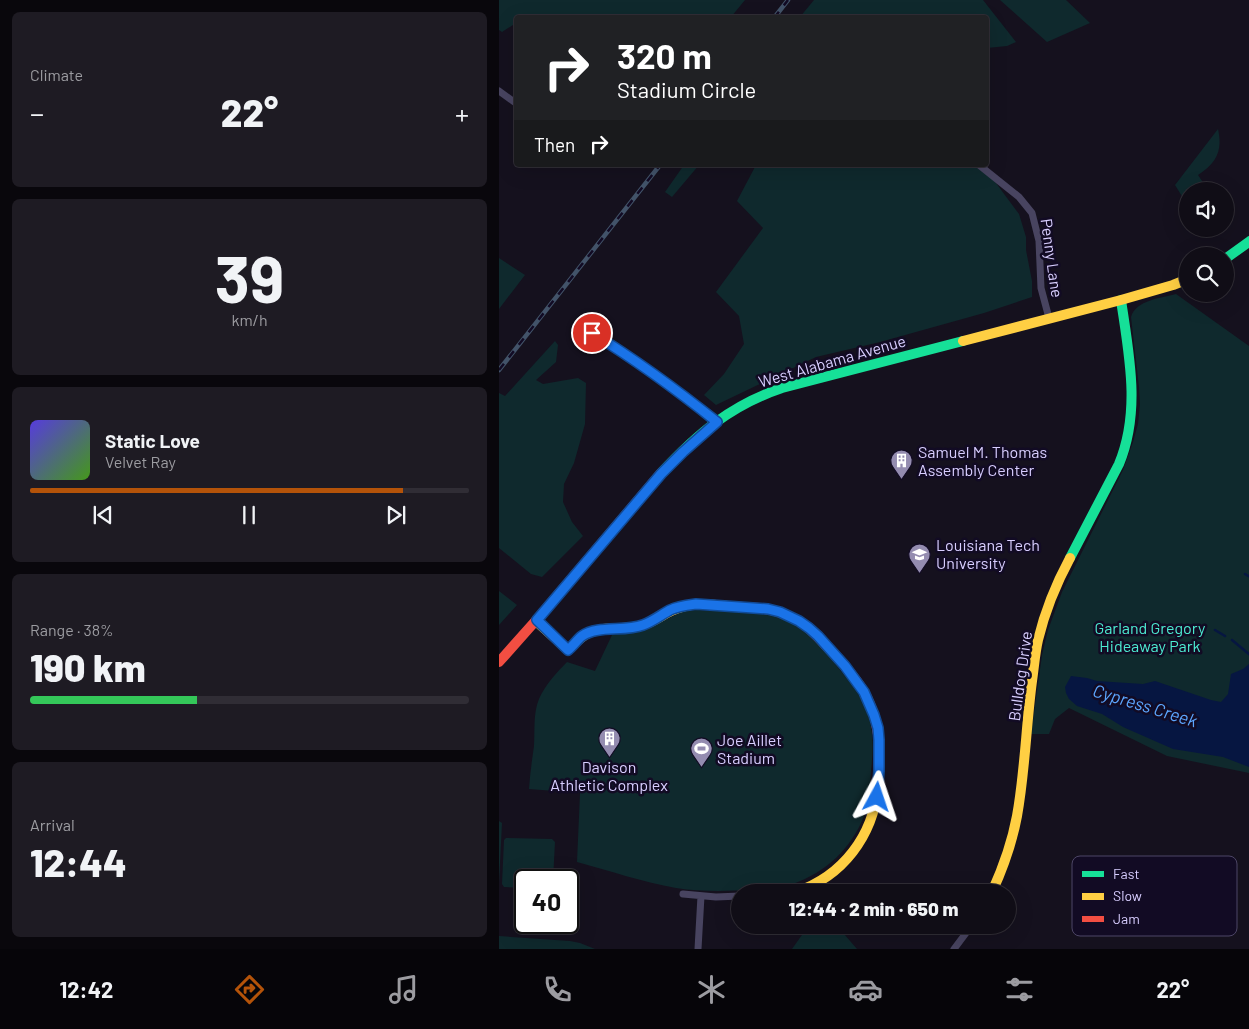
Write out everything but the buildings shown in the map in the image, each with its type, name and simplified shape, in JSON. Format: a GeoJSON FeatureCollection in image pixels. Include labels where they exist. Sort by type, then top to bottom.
{"type":"FeatureCollection","features":[{"type":"Feature","properties":{"kind":"street"},"geometry":{"type":"LineString","coordinates":[[499,92],[514,102]]}},
{"type":"Feature","properties":{"kind":"street","name":"Penny Lane"},"geometry":{"type":"LineString","coordinates":[[982,167],[1019,197],[1032,213],[1039,241],[1041,288],[1049,318]]}},
{"type":"Feature","properties":{"kind":"street"},"geometry":{"type":"LineString","coordinates":[[1234,252],[1249,241]]}},
{"type":"Feature","properties":{"kind":"street","name":"West Alabama Avenue"},"geometry":{"type":"LineString","coordinates":[[499,662],[661,474],[693,442],[717,422],[746,403],[761,395],[783,388],[1121,300],[1179,283]]}},
{"type":"Feature","properties":{"kind":"street","name":"Bulldog Drive"},"geometry":{"type":"LineString","coordinates":[[996,884],[1010,845],[1020,791],[1034,662],[1039,636],[1056,587],[1112,477],[1127,442],[1131,416],[1131,372],[1121,300]]}},
{"type":"Feature","properties":{"kind":"street"},"geometry":{"type":"LineString","coordinates":[[592,333],[664,381],[717,422]]}},
{"type":"Feature","properties":{"kind":"street"},"geometry":{"type":"LineString","coordinates":[[537,620],[568,650],[581,637],[597,630],[643,625],[672,609],[696,604],[768,609],[780,612],[799,621],[818,636],[845,666],[864,692],[878,728],[879,771],[874,811],[861,840],[841,866],[817,884]]}},
{"type":"Feature","properties":{"kind":"street"},"geometry":{"type":"LineString","coordinates":[[683,894],[731,896]]}},
{"type":"Feature","properties":{"kind":"street"},"geometry":{"type":"LineString","coordinates":[[698,949],[701,896]]}},
{"type":"Feature","properties":{"kind":"street"},"geometry":{"type":"LineString","coordinates":[[954,949],[965,934]]}},
{"type":"Feature","properties":{"kind":"green space"},"geometry":{"type":"Polygon","coordinates":[[[499,0],[745,0],[733,15],[514,15],[514,24],[502,32],[499,30],[499,0]]]}},
{"type":"Feature","properties":{"kind":"green space"},"geometry":{"type":"Polygon","coordinates":[[[814,0],[983,0],[1016,42],[1007,46],[989,48],[989,15],[802,15],[814,0]]]}},
{"type":"Feature","properties":{"kind":"green space"},"geometry":{"type":"Polygon","coordinates":[[[1000,0],[1066,0],[1090,23],[1047,42],[1000,0]]]}},
{"type":"Feature","properties":{"kind":"green space"},"geometry":{"type":"Polygon","coordinates":[[[1218,129],[1219,150],[1214,161],[1198,175],[1203,182],[1179,182],[1179,191],[1175,185],[1218,129]]]}},
{"type":"Feature","properties":{"kind":"green space"},"geometry":{"type":"Polygon","coordinates":[[[683,167],[697,167],[672,197],[665,192],[683,167]]]}},
{"type":"Feature","properties":{"kind":"green space"},"geometry":{"type":"Polygon","coordinates":[[[755,167],[976,167],[993,179],[1019,214],[1026,237],[1026,250],[1032,281],[1032,297],[984,313],[880,342],[816,357],[716,405],[704,395],[724,374],[744,344],[739,316],[716,292],[763,228],[737,201],[755,167]]]}},
{"type":"Feature","properties":{"kind":"green space"},"geometry":{"type":"Polygon","coordinates":[[[499,258],[525,275],[499,309],[499,258]]]}},
{"type":"Feature","properties":{"kind":"green space","name":"Garland Gregory Hideaway Park"},"geometry":{"type":"Polygon","coordinates":[[[1176,294],[1179,296],[1179,302],[1187,302],[1249,346],[1249,773],[1167,756],[1069,708],[1055,719],[1049,734],[1031,734],[1042,655],[1048,630],[1062,592],[1123,470],[1138,424],[1139,387],[1131,317],[1134,311],[1143,303],[1176,294]]]}},
{"type":"Feature","properties":{"kind":"green space"},"geometry":{"type":"Polygon","coordinates":[[[555,341],[558,345],[556,362],[536,380],[543,384],[578,378],[586,383],[585,424],[574,463],[564,484],[563,502],[572,522],[583,536],[542,577],[531,574],[499,548],[499,393],[505,396],[555,341]]]}},
{"type":"Feature","properties":{"kind":"green space"},"geometry":{"type":"Polygon","coordinates":[[[499,591],[517,605],[499,625],[499,591]]]}},
{"type":"Feature","properties":{"kind":"green space","name":"Joe Aillet Stadium"},"geometry":{"type":"Polygon","coordinates":[[[684,611],[745,612],[779,617],[788,621],[804,632],[833,661],[854,688],[864,705],[872,731],[873,744],[870,788],[866,811],[859,828],[845,849],[827,866],[805,879],[793,884],[731,884],[731,891],[685,889],[651,883],[577,862],[580,793],[529,789],[537,704],[551,679],[567,662],[595,671],[612,635],[648,628],[684,611]]]}},
{"type":"Feature","properties":{"kind":"green space"},"geometry":{"type":"Polygon","coordinates":[[[499,821],[502,823],[499,883],[499,821]]]}},
{"type":"Feature","properties":{"kind":"green space"},"geometry":{"type":"Polygon","coordinates":[[[506,838],[552,839],[555,842],[554,869],[514,869],[514,887],[504,887],[502,884],[504,840],[506,838]]]}},
{"type":"Feature","properties":{"kind":"green space"},"geometry":{"type":"Polygon","coordinates":[[[803,934],[844,934],[857,949],[792,949],[803,934]]]}},
{"type":"Feature","properties":{"kind":"green space"},"geometry":{"type":"Polygon","coordinates":[[[499,936],[570,941],[595,949],[499,949],[499,936]]]}},
{"type":"Feature","properties":{"kind":"water","name":"Cypress Creek"},"geometry":{"type":"Polygon","coordinates":[[[1249,664],[1249,767],[1223,757],[1173,749],[1123,727],[1102,714],[1077,706],[1069,699],[1065,687],[1071,676],[1097,681],[1143,684],[1155,681],[1221,702],[1228,694],[1231,674],[1249,664]]]}},
{"type":"Feature","properties":{"kind":"waterway"},"geometry":{"type":"LineString","coordinates":[[1245,574],[1250,577]]}},
{"type":"Feature","properties":{"kind":"waterway"},"geometry":{"type":"LineString","coordinates":[[1215,630],[1225,636]]}},
{"type":"Feature","properties":{"kind":"waterway"},"geometry":{"type":"LineString","coordinates":[[1232,640],[1250,655]]}},
{"type":"Feature","properties":{"kind":"railway"},"geometry":{"type":"LineString","coordinates":[[776,15],[788,0]]}},
{"type":"Feature","properties":{"kind":"railway"},"geometry":{"type":"LineString","coordinates":[[499,370],[658,167]]}},
{"type":"Feature","properties":{"kind":"traffic: fast"},"geometry":{"type":"LineString","coordinates":[[1234,253],[1250,241]]}},
{"type":"Feature","properties":{"kind":"traffic: fast"},"geometry":{"type":"LineString","coordinates":[[1070,558],[1119,464],[1130,424],[1130,362],[1121,300]]}},
{"type":"Feature","properties":{"kind":"traffic: fast"},"geometry":{"type":"LineString","coordinates":[[661,473],[716,422],[764,395],[782,388],[963,341]]}},
{"type":"Feature","properties":{"kind":"traffic: slow"},"geometry":{"type":"LineString","coordinates":[[963,341],[1121,300],[1179,283]]}},
{"type":"Feature","properties":{"kind":"traffic: slow"},"geometry":{"type":"LineString","coordinates":[[996,884],[1013,836],[1017,816],[1038,640],[1051,598],[1070,558]]}},
{"type":"Feature","properties":{"kind":"traffic: slow"},"geometry":{"type":"LineString","coordinates":[[536,621],[568,650],[589,633],[636,627],[654,621],[671,611],[685,606],[706,604],[728,606]]}},
{"type":"Feature","properties":{"kind":"traffic: slow"},"geometry":{"type":"LineString","coordinates":[[815,884],[828,876],[853,852],[870,822],[878,787]]}},
{"type":"Feature","properties":{"kind":"traffic: jam"},"geometry":{"type":"LineString","coordinates":[[499,662],[661,473]]}},
{"type":"Feature","properties":{"kind":"traffic: jam"},"geometry":{"type":"LineString","coordinates":[[728,606],[768,610],[796,619],[813,632],[850,672],[868,698],[873,710],[879,748],[878,787]]}},
{"type":"Feature","properties":{"kind":"place","name":"Samuel M. Thomas Assembly Center"},"geometry":{"type":"Point","coordinates":[902,480]}},
{"type":"Feature","properties":{"kind":"place","name":"Louisiana Tech University"},"geometry":{"type":"Point","coordinates":[920,573]}},
{"type":"Feature","properties":{"kind":"place","name":"Davison Athletic Complex"},"geometry":{"type":"Point","coordinates":[609,757]}},
{"type":"Feature","properties":{"kind":"place","name":"Joe Aillet Stadium"},"geometry":{"type":"Point","coordinates":[701,768]}},
{"type":"Feature","properties":{"kind":"route"},"geometry":{"type":"LineString","coordinates":[[592,333],[688,398],[717,422],[661,474],[537,620],[568,650],[581,637],[589,633],[597,630],[643,625],[672,609],[689,604],[768,609],[780,612],[799,621],[818,636],[845,666],[864,692],[878,728],[879,771],[877,797]]}}]}
